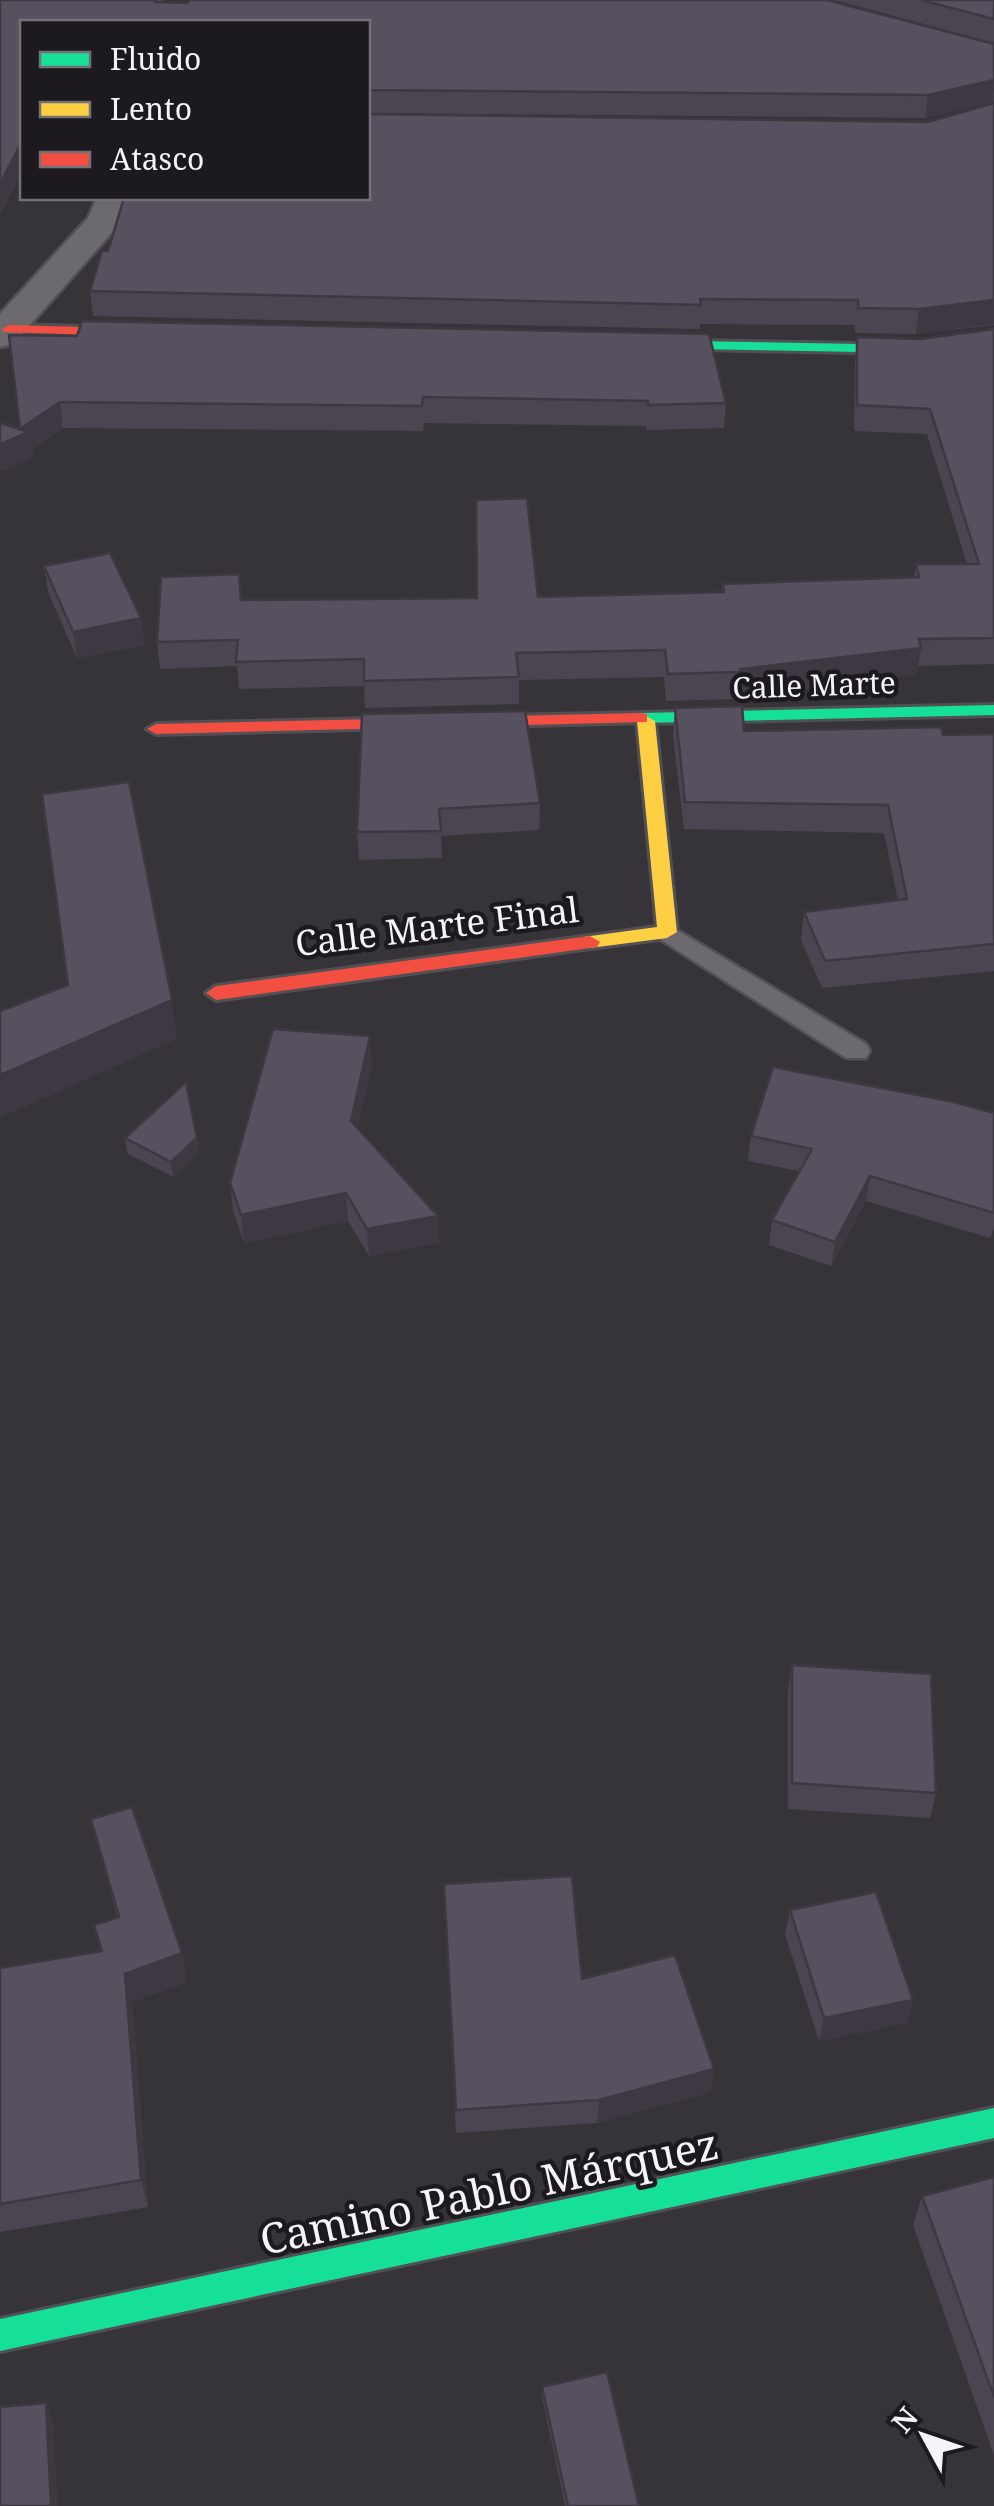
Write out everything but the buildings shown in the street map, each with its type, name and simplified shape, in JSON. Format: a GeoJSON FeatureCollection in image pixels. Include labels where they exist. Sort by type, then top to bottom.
{"type":"FeatureCollection","features":[{"type":"Feature","properties":{"kind":"street"},"geometry":{"type":"LineString","coordinates":[[4,332],[103,222],[113,200]]}},
{"type":"Feature","properties":{"kind":"street"},"geometry":{"type":"LineString","coordinates":[[4,332],[183,334]]}},
{"type":"Feature","properties":{"kind":"street"},"geometry":{"type":"LineString","coordinates":[[611,344],[916,349],[994,339]]}},
{"type":"Feature","properties":{"kind":"street","name":"Calle Marte"},"geometry":{"type":"LineString","coordinates":[[156,729],[646,721],[994,710]]}},
{"type":"Feature","properties":{"kind":"street"},"geometry":{"type":"LineString","coordinates":[[646,721],[667,932]]}},
{"type":"Feature","properties":{"kind":"street","name":"Calle Marte Final"},"geometry":{"type":"LineString","coordinates":[[216,993],[667,932]]}},
{"type":"Feature","properties":{"kind":"street","name":"Camino Pablo Márquez"},"geometry":{"type":"LineString","coordinates":[[0,2335],[994,2123]]}},
{"type":"Feature","properties":{"kind":"lane"},"geometry":{"type":"LineString","coordinates":[[667,932],[856,1052]]}},
{"type":"Feature","properties":{"kind":"traffic: fast"},"geometry":{"type":"LineString","coordinates":[[636,344],[916,349],[994,339]]}},
{"type":"Feature","properties":{"kind":"traffic: fast"},"geometry":{"type":"LineString","coordinates":[[641,718],[994,710]]}},
{"type":"Feature","properties":{"kind":"traffic: fast"},"geometry":{"type":"LineString","coordinates":[[0,2335],[994,2123]]}},
{"type":"Feature","properties":{"kind":"traffic: slow"},"geometry":{"type":"LineString","coordinates":[[590,942],[667,932],[646,721]]}},
{"type":"Feature","properties":{"kind":"traffic: jam"},"geometry":{"type":"LineString","coordinates":[[9,329],[155,333]]}},
{"type":"Feature","properties":{"kind":"traffic: jam"},"geometry":{"type":"LineString","coordinates":[[156,729],[641,718]]}},
{"type":"Feature","properties":{"kind":"traffic: jam"},"geometry":{"type":"LineString","coordinates":[[216,993],[590,942]]}}]}
